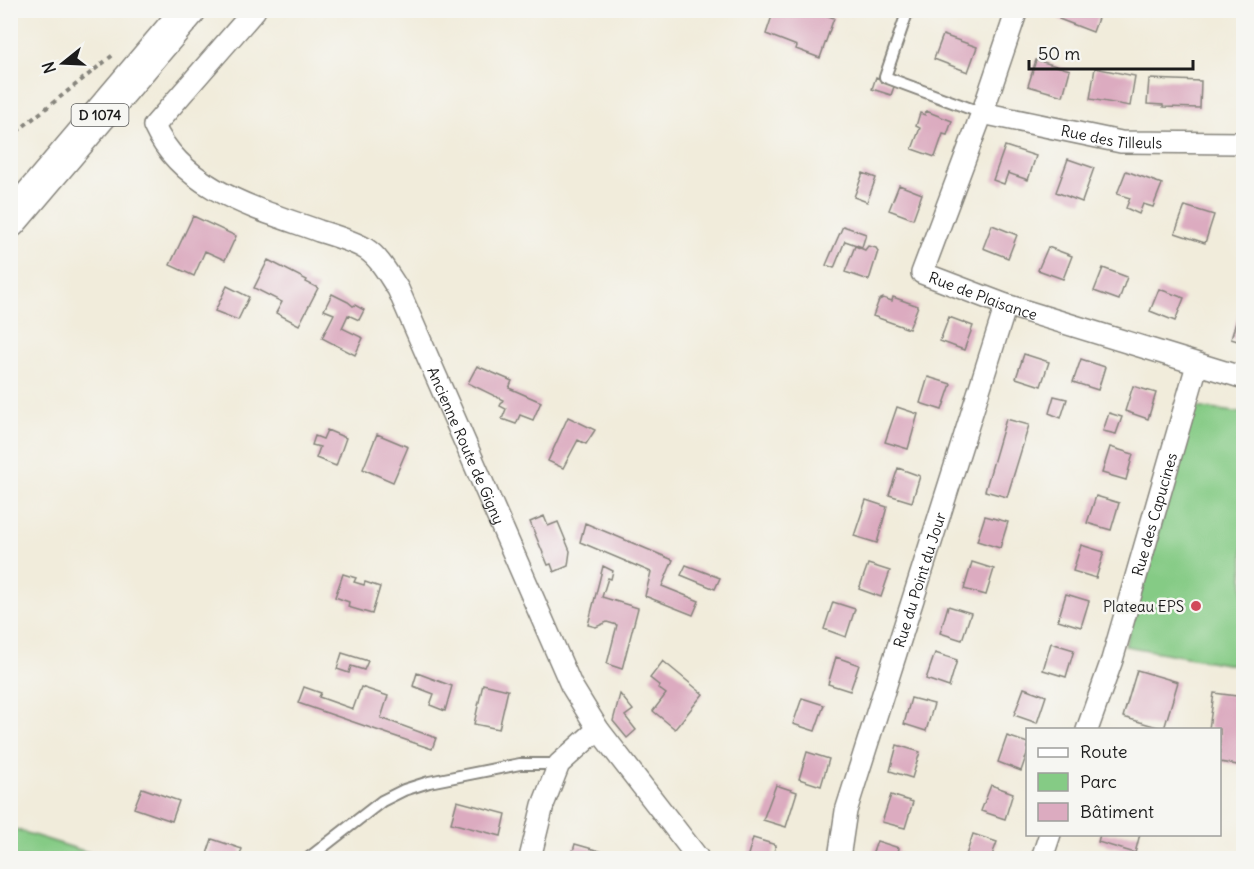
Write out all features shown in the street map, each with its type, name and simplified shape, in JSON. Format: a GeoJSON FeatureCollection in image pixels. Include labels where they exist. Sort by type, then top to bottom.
{"type":"FeatureCollection","features":[{"type":"Feature","properties":{"kind":"main road","name":"D 1074"},"geometry":{"type":"LineString","coordinates":[[10,221],[189,10]]}},
{"type":"Feature","properties":{"kind":"street","name":"Ancienne Route de Gigny"},"geometry":{"type":"LineString","coordinates":[[255,10],[154,126],[162,144],[179,163],[200,180],[237,202],[368,250],[381,265],[398,289],[571,685],[598,729],[698,858]]}},
{"type":"Feature","properties":{"kind":"street","name":"Rue de Plaisance"},"geometry":{"type":"LineString","coordinates":[[1017,10],[982,113],[922,273],[1006,305],[1244,378]]}},
{"type":"Feature","properties":{"kind":"street","name":"Rue des Tilleuls"},"geometry":{"type":"LineString","coordinates":[[982,113],[1121,142],[1244,143]]}},
{"type":"Feature","properties":{"kind":"street","name":"Rue du Point du Jour"},"geometry":{"type":"LineString","coordinates":[[839,858],[846,812],[1006,305]]}},
{"type":"Feature","properties":{"kind":"street","name":"Rue des Capucines"},"geometry":{"type":"LineString","coordinates":[[1087,728],[1112,660],[1197,365]]}},
{"type":"Feature","properties":{"kind":"street"},"geometry":{"type":"LineString","coordinates":[[530,858],[543,805],[559,764],[598,729]]}},
{"type":"Feature","properties":{"kind":"street"},"geometry":{"type":"LineString","coordinates":[[1042,858],[1049,836]]}},
{"type":"Feature","properties":{"kind":"lane"},"geometry":{"type":"LineString","coordinates":[[907,13],[885,77],[982,113]]}},
{"type":"Feature","properties":{"kind":"lane"},"geometry":{"type":"LineString","coordinates":[[310,857],[382,801],[404,790],[429,782],[520,764],[559,764]]}},
{"type":"Feature","properties":{"kind":"path"},"geometry":{"type":"LineString","coordinates":[[10,137],[114,54]]}},
{"type":"Feature","properties":{"kind":"green space"},"geometry":{"type":"Polygon","coordinates":[[[1194,407],[1243,413],[1243,667],[1125,646],[1194,407]]]}},
{"type":"Feature","properties":{"kind":"green space"},"geometry":{"type":"Polygon","coordinates":[[[11,828],[106,858],[11,858],[11,828]]]}},
{"type":"Feature","properties":{"kind":"building"},"geometry":{"type":"Polygon","coordinates":[[[774,10],[812,10],[834,18],[820,58],[766,34],[774,10]]]}},
{"type":"Feature","properties":{"kind":"building"},"geometry":{"type":"Polygon","coordinates":[[[1063,10],[1101,10],[1093,32],[1059,19],[1063,10]]]}},
{"type":"Feature","properties":{"kind":"building"},"geometry":{"type":"Polygon","coordinates":[[[943,35],[977,47],[968,72],[934,59],[943,35]]]}},
{"type":"Feature","properties":{"kind":"building"},"geometry":{"type":"Polygon","coordinates":[[[1036,60],[1070,70],[1063,96],[1028,86],[1036,60]]]}},
{"type":"Feature","properties":{"kind":"building"},"geometry":{"type":"Polygon","coordinates":[[[1095,68],[1135,76],[1130,106],[1090,99],[1095,68]]]}},
{"type":"Feature","properties":{"kind":"building"},"geometry":{"type":"Polygon","coordinates":[[[876,77],[895,84],[891,95],[872,89],[876,77]]]}},
{"type":"Feature","properties":{"kind":"building"},"geometry":{"type":"Polygon","coordinates":[[[1149,79],[1201,81],[1200,108],[1147,104],[1149,79]]]}},
{"type":"Feature","properties":{"kind":"building"},"geometry":{"type":"Polygon","coordinates":[[[926,111],[952,121],[947,135],[943,134],[935,157],[912,149],[920,128],[916,126],[920,113],[925,115],[926,111]]]}},
{"type":"Feature","properties":{"kind":"building"},"geometry":{"type":"Polygon","coordinates":[[[1005,146],[1036,156],[1028,180],[1008,173],[1004,184],[993,180],[1005,146]]]}},
{"type":"Feature","properties":{"kind":"building"},"geometry":{"type":"Polygon","coordinates":[[[1068,159],[1094,168],[1082,202],[1056,192],[1068,159]]]}},
{"type":"Feature","properties":{"kind":"building"},"geometry":{"type":"Polygon","coordinates":[[[1126,171],[1162,184],[1153,207],[1143,204],[1139,214],[1126,208],[1130,198],[1117,194],[1126,171]]]}},
{"type":"Feature","properties":{"kind":"building"},"geometry":{"type":"Polygon","coordinates":[[[863,173],[876,178],[867,202],[854,197],[863,173]]]}},
{"type":"Feature","properties":{"kind":"building"},"geometry":{"type":"Polygon","coordinates":[[[899,185],[922,194],[913,219],[889,210],[899,185]]]}},
{"type":"Feature","properties":{"kind":"building"},"geometry":{"type":"Polygon","coordinates":[[[1185,206],[1214,215],[1205,243],[1175,233],[1185,206]]]}},
{"type":"Feature","properties":{"kind":"building"},"geometry":{"type":"Polygon","coordinates":[[[193,216],[236,236],[225,260],[205,251],[194,276],[170,265],[193,216]]]}},
{"type":"Feature","properties":{"kind":"building"},"geometry":{"type":"Polygon","coordinates":[[[992,225],[1017,235],[1008,258],[983,248],[992,225]]]}},
{"type":"Feature","properties":{"kind":"building"},"geometry":{"type":"Polygon","coordinates":[[[843,226],[866,234],[862,247],[845,241],[834,268],[826,265],[843,226]]]}},
{"type":"Feature","properties":{"kind":"building"},"geometry":{"type":"Polygon","coordinates":[[[855,246],[865,250],[868,246],[878,251],[869,280],[845,272],[855,246]]]}},
{"type":"Feature","properties":{"kind":"building"},"geometry":{"type":"Polygon","coordinates":[[[1048,247],[1072,256],[1063,279],[1038,270],[1048,247]]]}},
{"type":"Feature","properties":{"kind":"building"},"geometry":{"type":"Polygon","coordinates":[[[268,260],[318,288],[299,325],[276,313],[282,302],[254,288],[268,260]]]}},
{"type":"Feature","properties":{"kind":"building"},"geometry":{"type":"Polygon","coordinates":[[[1103,268],[1127,277],[1119,300],[1094,291],[1103,268]]]}},
{"type":"Feature","properties":{"kind":"building"},"geometry":{"type":"Polygon","coordinates":[[[227,286],[249,297],[238,320],[215,311],[227,286]]]}},
{"type":"Feature","properties":{"kind":"building"},"geometry":{"type":"Polygon","coordinates":[[[1159,289],[1184,298],[1175,321],[1150,311],[1159,289]]]}},
{"type":"Feature","properties":{"kind":"building"},"geometry":{"type":"Polygon","coordinates":[[[332,294],[364,310],[359,320],[348,315],[342,328],[363,338],[355,355],[322,338],[334,314],[324,310],[332,294]]]}},
{"type":"Feature","properties":{"kind":"building"},"geometry":{"type":"Polygon","coordinates":[[[893,297],[918,306],[909,329],[873,316],[879,300],[883,298],[892,301],[893,297]]]}},
{"type":"Feature","properties":{"kind":"building"},"geometry":{"type":"Polygon","coordinates":[[[1239,312],[1244,313],[1244,343],[1231,339],[1239,312]]]}},
{"type":"Feature","properties":{"kind":"building"},"geometry":{"type":"Polygon","coordinates":[[[949,317],[973,326],[964,350],[940,341],[949,317]]]}},
{"type":"Feature","properties":{"kind":"building"},"geometry":{"type":"Polygon","coordinates":[[[1024,354],[1049,362],[1041,386],[1016,378],[1024,354]]]}},
{"type":"Feature","properties":{"kind":"building"},"geometry":{"type":"Polygon","coordinates":[[[1081,359],[1105,367],[1098,390],[1073,382],[1081,359]]]}},
{"type":"Feature","properties":{"kind":"building"},"geometry":{"type":"Polygon","coordinates":[[[477,366],[512,381],[509,388],[541,402],[533,420],[520,415],[516,424],[502,419],[506,409],[500,406],[503,400],[468,383],[477,366]]]}},
{"type":"Feature","properties":{"kind":"building"},"geometry":{"type":"Polygon","coordinates":[[[928,377],[951,384],[942,410],[920,403],[928,377]]]}},
{"type":"Feature","properties":{"kind":"building"},"geometry":{"type":"Polygon","coordinates":[[[1133,386],[1156,393],[1148,419],[1125,411],[1133,386]]]}},
{"type":"Feature","properties":{"kind":"building"},"geometry":{"type":"Polygon","coordinates":[[[1054,396],[1067,399],[1061,418],[1049,413],[1054,396]]]}},
{"type":"Feature","properties":{"kind":"building"},"geometry":{"type":"Polygon","coordinates":[[[897,407],[918,414],[908,449],[885,442],[897,407]]]}},
{"type":"Feature","properties":{"kind":"building"},"geometry":{"type":"Polygon","coordinates":[[[1109,413],[1122,417],[1116,434],[1103,431],[1109,413]]]}},
{"type":"Feature","properties":{"kind":"building"},"geometry":{"type":"Polygon","coordinates":[[[568,417],[595,430],[586,444],[578,440],[563,468],[548,461],[568,417]]]}},
{"type":"Feature","properties":{"kind":"building"},"geometry":{"type":"Polygon","coordinates":[[[1006,419],[1029,425],[1007,497],[985,491],[1006,419]]]}},
{"type":"Feature","properties":{"kind":"building"},"geometry":{"type":"Polygon","coordinates":[[[327,430],[346,438],[336,466],[316,458],[320,447],[312,445],[315,436],[323,439],[327,430]]]}},
{"type":"Feature","properties":{"kind":"building"},"geometry":{"type":"Polygon","coordinates":[[[377,434],[408,447],[393,482],[363,469],[377,434]]]}},
{"type":"Feature","properties":{"kind":"building"},"geometry":{"type":"Polygon","coordinates":[[[1110,447],[1133,454],[1126,480],[1102,473],[1110,447]]]}},
{"type":"Feature","properties":{"kind":"building"},"geometry":{"type":"Polygon","coordinates":[[[898,468],[920,476],[912,502],[889,495],[898,468]]]}},
{"type":"Feature","properties":{"kind":"building"},"geometry":{"type":"Polygon","coordinates":[[[1096,496],[1119,503],[1111,530],[1087,523],[1096,496]]]}},
{"type":"Feature","properties":{"kind":"building"},"geometry":{"type":"Polygon","coordinates":[[[866,500],[887,507],[877,543],[854,536],[866,500]]]}},
{"type":"Feature","properties":{"kind":"building"},"geometry":{"type":"Polygon","coordinates":[[[544,516],[548,526],[558,522],[570,551],[568,566],[554,572],[551,564],[548,565],[530,522],[544,516]]]}},
{"type":"Feature","properties":{"kind":"building"},"geometry":{"type":"Polygon","coordinates":[[[985,516],[1008,522],[1000,548],[977,541],[985,516]]]}},
{"type":"Feature","properties":{"kind":"building"},"geometry":{"type":"Polygon","coordinates":[[[585,523],[673,560],[662,586],[699,601],[693,615],[645,596],[651,572],[580,542],[585,523]]]}},
{"type":"Feature","properties":{"kind":"building"},"geometry":{"type":"Polygon","coordinates":[[[1081,545],[1104,552],[1096,578],[1073,571],[1081,545]]]}},
{"type":"Feature","properties":{"kind":"building"},"geometry":{"type":"Polygon","coordinates":[[[972,562],[994,569],[986,595],[964,589],[972,562]]]}},
{"type":"Feature","properties":{"kind":"building"},"geometry":{"type":"Polygon","coordinates":[[[868,564],[890,571],[881,597],[859,589],[868,564]]]}},
{"type":"Feature","properties":{"kind":"building"},"geometry":{"type":"Polygon","coordinates":[[[686,565],[720,578],[715,589],[681,575],[686,565]]]}},
{"type":"Feature","properties":{"kind":"building"},"geometry":{"type":"Polygon","coordinates":[[[603,566],[613,571],[611,579],[608,578],[602,597],[638,608],[622,669],[607,664],[617,625],[607,622],[596,627],[588,625],[603,566]]]}},
{"type":"Feature","properties":{"kind":"building"},"geometry":{"type":"Polygon","coordinates":[[[343,574],[356,578],[354,582],[364,585],[365,582],[380,587],[372,614],[348,607],[349,602],[335,597],[343,574]]]}},
{"type":"Feature","properties":{"kind":"building"},"geometry":{"type":"Polygon","coordinates":[[[1066,594],[1089,601],[1081,627],[1058,620],[1066,594]]]}},
{"type":"Feature","properties":{"kind":"building"},"geometry":{"type":"Polygon","coordinates":[[[833,602],[855,609],[846,637],[824,629],[833,602]]]}},
{"type":"Feature","properties":{"kind":"building"},"geometry":{"type":"Polygon","coordinates":[[[948,606],[971,613],[962,640],[940,633],[948,606]]]}},
{"type":"Feature","properties":{"kind":"building"},"geometry":{"type":"Polygon","coordinates":[[[1051,643],[1074,650],[1066,677],[1043,670],[1051,643]]]}},
{"type":"Feature","properties":{"kind":"building"},"geometry":{"type":"Polygon","coordinates":[[[342,653],[368,661],[364,670],[351,666],[349,673],[337,669],[342,653]]]}},
{"type":"Feature","properties":{"kind":"building"},"geometry":{"type":"Polygon","coordinates":[[[935,653],[957,660],[949,687],[926,679],[935,653]]]}},
{"type":"Feature","properties":{"kind":"building"},"geometry":{"type":"Polygon","coordinates":[[[836,657],[859,665],[850,691],[828,684],[836,657]]]}},
{"type":"Feature","properties":{"kind":"building"},"geometry":{"type":"Polygon","coordinates":[[[663,661],[703,694],[675,729],[653,711],[666,694],[650,678],[663,661]]]}},
{"type":"Feature","properties":{"kind":"building"},"geometry":{"type":"Polygon","coordinates":[[[1137,670],[1178,682],[1164,728],[1123,717],[1137,670]]]}},
{"type":"Feature","properties":{"kind":"building"},"geometry":{"type":"Polygon","coordinates":[[[417,673],[452,686],[445,711],[430,705],[434,694],[413,686],[417,673]]]}},
{"type":"Feature","properties":{"kind":"building"},"geometry":{"type":"Polygon","coordinates":[[[483,684],[508,690],[499,729],[474,724],[483,684]]]}},
{"type":"Feature","properties":{"kind":"building"},"geometry":{"type":"Polygon","coordinates":[[[304,687],[321,693],[319,697],[353,709],[361,687],[388,696],[381,718],[436,738],[432,749],[298,703],[304,687]]]}},
{"type":"Feature","properties":{"kind":"building"},"geometry":{"type":"Polygon","coordinates":[[[1024,688],[1046,696],[1037,723],[1014,715],[1024,688]]]}},
{"type":"Feature","properties":{"kind":"building"},"geometry":{"type":"Polygon","coordinates":[[[1214,693],[1244,697],[1244,766],[1221,762],[1221,728],[1209,728],[1214,693]]]}},
{"type":"Feature","properties":{"kind":"building"},"geometry":{"type":"Polygon","coordinates":[[[620,694],[633,710],[625,716],[636,730],[627,738],[613,721],[620,694]]]}},
{"type":"Feature","properties":{"kind":"building"},"geometry":{"type":"Polygon","coordinates":[[[802,698],[824,705],[815,731],[793,724],[802,698]]]}},
{"type":"Feature","properties":{"kind":"building"},"geometry":{"type":"Polygon","coordinates":[[[911,698],[934,704],[926,731],[904,724],[911,698]]]}},
{"type":"Feature","properties":{"kind":"building"},"geometry":{"type":"Polygon","coordinates":[[[1007,736],[1026,742],[1026,757],[1021,771],[998,762],[1007,736]]]}},
{"type":"Feature","properties":{"kind":"building"},"geometry":{"type":"Polygon","coordinates":[[[897,745],[920,752],[912,778],[890,771],[897,745]]]}},
{"type":"Feature","properties":{"kind":"building"},"geometry":{"type":"Polygon","coordinates":[[[807,752],[829,759],[821,786],[799,779],[807,752]]]}},
{"type":"Feature","properties":{"kind":"building"},"geometry":{"type":"Polygon","coordinates":[[[776,785],[797,792],[786,827],[763,820],[776,785]]]}},
{"type":"Feature","properties":{"kind":"building"},"geometry":{"type":"Polygon","coordinates":[[[991,785],[1013,793],[1005,819],[981,811],[991,785]]]}},
{"type":"Feature","properties":{"kind":"building"},"geometry":{"type":"Polygon","coordinates":[[[142,788],[179,801],[172,821],[134,808],[142,788]]]}},
{"type":"Feature","properties":{"kind":"building"},"geometry":{"type":"Polygon","coordinates":[[[891,795],[913,802],[905,828],[882,822],[891,795]]]}},
{"type":"Feature","properties":{"kind":"building"},"geometry":{"type":"Polygon","coordinates":[[[457,801],[506,814],[501,836],[451,823],[457,801]]]}},
{"type":"Feature","properties":{"kind":"building"},"geometry":{"type":"Polygon","coordinates":[[[973,834],[997,842],[991,858],[965,858],[973,834]]]}},
{"type":"Feature","properties":{"kind":"building"},"geometry":{"type":"Polygon","coordinates":[[[1100,836],[1139,836],[1135,853],[1098,842],[1100,836]]]}},
{"type":"Feature","properties":{"kind":"building"},"geometry":{"type":"Polygon","coordinates":[[[753,838],[776,845],[772,858],[747,858],[753,838]]]}},
{"type":"Feature","properties":{"kind":"building"},"geometry":{"type":"Polygon","coordinates":[[[212,839],[242,849],[239,858],[213,858],[207,854],[212,839]]]}},
{"type":"Feature","properties":{"kind":"building"},"geometry":{"type":"Polygon","coordinates":[[[877,841],[899,848],[898,852],[902,854],[900,858],[871,858],[877,841]]]}},
{"type":"Feature","properties":{"kind":"building"},"geometry":{"type":"Polygon","coordinates":[[[575,844],[624,858],[571,858],[575,844]]]}},
{"type":"Feature","properties":{"kind":"place","name":"Plateau EPS"},"geometry":{"type":"Point","coordinates":[1196,606]}}]}
